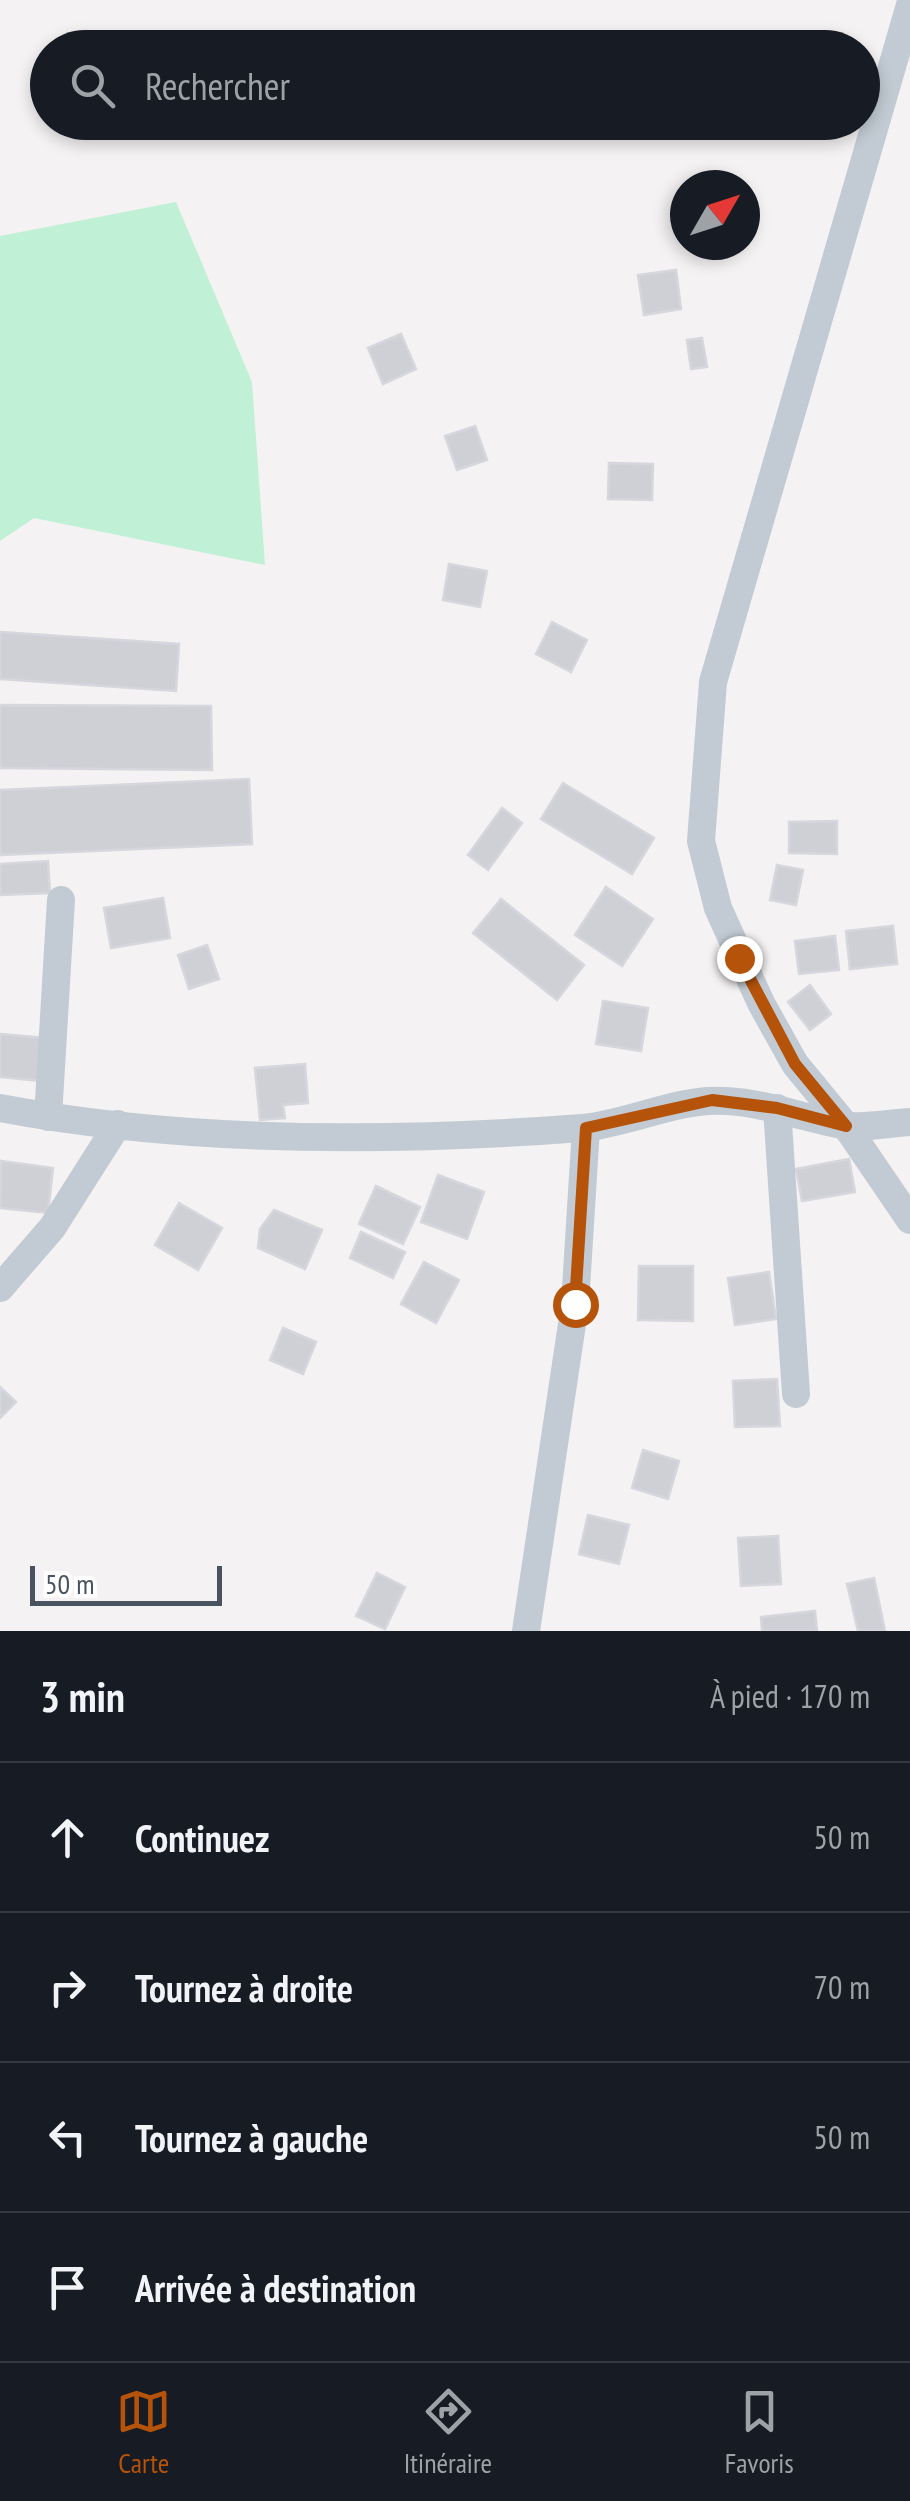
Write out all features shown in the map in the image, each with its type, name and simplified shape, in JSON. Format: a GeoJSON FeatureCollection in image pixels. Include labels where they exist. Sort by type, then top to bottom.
{"type":"FeatureCollection","features":[{"type":"Feature","properties":{"kind":"street"},"geometry":{"type":"LineString","coordinates":[[880,108],[910,5]]}},
{"type":"Feature","properties":{"kind":"street"},"geometry":{"type":"LineString","coordinates":[[871,140],[713,682],[701,841],[718,908],[761,1004],[795,1064],[846,1126],[910,1220]]}},
{"type":"Feature","properties":{"kind":"street"},"geometry":{"type":"LineString","coordinates":[[48,1118],[60,900]]}},
{"type":"Feature","properties":{"kind":"street"},"geometry":{"type":"LineString","coordinates":[[0,1108],[48,1118],[333,1138],[586,1128],[712,1100],[777,1108],[846,1126],[910,1122]]}},
{"type":"Feature","properties":{"kind":"street"},"geometry":{"type":"LineString","coordinates":[[777,1108],[796,1394]]}},
{"type":"Feature","properties":{"kind":"street"},"geometry":{"type":"LineString","coordinates":[[0,1288],[52,1228],[118,1124]]}},
{"type":"Feature","properties":{"kind":"street"},"geometry":{"type":"LineString","coordinates":[[526,1631],[575,1304],[586,1128]]}},
{"type":"Feature","properties":{"kind":"green space"},"geometry":{"type":"Polygon","coordinates":[[[176,202],[252,382],[265,565],[34,518],[0,541],[0,236],[176,202]]]}},
{"type":"Feature","properties":{"kind":"building"},"geometry":{"type":"Polygon","coordinates":[[[676,270],[681,309],[644,315],[638,275],[676,270]]]}},
{"type":"Feature","properties":{"kind":"building"},"geometry":{"type":"Polygon","coordinates":[[[401,334],[416,369],[383,384],[368,348],[401,334]]]}},
{"type":"Feature","properties":{"kind":"building"},"geometry":{"type":"Polygon","coordinates":[[[702,338],[707,367],[691,369],[687,340],[702,338]]]}},
{"type":"Feature","properties":{"kind":"building"},"geometry":{"type":"Polygon","coordinates":[[[475,426],[487,460],[457,470],[445,436],[475,426]]]}},
{"type":"Feature","properties":{"kind":"building"},"geometry":{"type":"Polygon","coordinates":[[[609,463],[653,464],[652,500],[608,499],[609,463]]]}},
{"type":"Feature","properties":{"kind":"building"},"geometry":{"type":"Polygon","coordinates":[[[449,564],[487,571],[480,607],[443,600],[449,564]]]}},
{"type":"Feature","properties":{"kind":"building"},"geometry":{"type":"Polygon","coordinates":[[[552,622],[587,640],[571,672],[536,654],[552,622]]]}},
{"type":"Feature","properties":{"kind":"building"},"geometry":{"type":"Polygon","coordinates":[[[0,632],[179,644],[176,691],[0,679],[0,632]]]}},
{"type":"Feature","properties":{"kind":"building"},"geometry":{"type":"Polygon","coordinates":[[[0,705],[211,706],[212,770],[0,768],[0,705]]]}},
{"type":"Feature","properties":{"kind":"building"},"geometry":{"type":"Polygon","coordinates":[[[249,779],[252,844],[0,855],[0,790],[249,779]]]}},
{"type":"Feature","properties":{"kind":"building"},"geometry":{"type":"Polygon","coordinates":[[[563,783],[654,838],[632,874],[541,819],[563,783]]]}},
{"type":"Feature","properties":{"kind":"building"},"geometry":{"type":"Polygon","coordinates":[[[502,808],[522,823],[488,870],[468,855],[502,808]]]}},
{"type":"Feature","properties":{"kind":"building"},"geometry":{"type":"Polygon","coordinates":[[[837,821],[837,854],[789,853],[789,822],[837,821]]]}},
{"type":"Feature","properties":{"kind":"building"},"geometry":{"type":"Polygon","coordinates":[[[48,861],[50,893],[0,895],[0,864],[48,861]]]}},
{"type":"Feature","properties":{"kind":"building"},"geometry":{"type":"Polygon","coordinates":[[[777,865],[803,870],[796,905],[770,900],[777,865]]]}},
{"type":"Feature","properties":{"kind":"building"},"geometry":{"type":"Polygon","coordinates":[[[606,887],[653,919],[622,966],[575,935],[606,887]]]}},
{"type":"Feature","properties":{"kind":"building"},"geometry":{"type":"Polygon","coordinates":[[[163,898],[170,938],[111,948],[104,908],[163,898]]]}},
{"type":"Feature","properties":{"kind":"building"},"geometry":{"type":"Polygon","coordinates":[[[501,899],[584,965],[557,1000],[473,933],[501,899]]]}},
{"type":"Feature","properties":{"kind":"building"},"geometry":{"type":"Polygon","coordinates":[[[893,926],[897,964],[850,969],[846,931],[893,926]]]}},
{"type":"Feature","properties":{"kind":"building"},"geometry":{"type":"Polygon","coordinates":[[[835,936],[839,970],[799,974],[795,941],[835,936]]]}},
{"type":"Feature","properties":{"kind":"building"},"geometry":{"type":"Polygon","coordinates":[[[207,945],[219,979],[189,989],[178,955],[207,945]]]}},
{"type":"Feature","properties":{"kind":"building"},"geometry":{"type":"Polygon","coordinates":[[[810,985],[831,1014],[810,1030],[788,1002],[810,985]]]}},
{"type":"Feature","properties":{"kind":"building"},"geometry":{"type":"Polygon","coordinates":[[[603,1001],[648,1008],[641,1051],[596,1044],[603,1001]]]}},
{"type":"Feature","properties":{"kind":"building"},"geometry":{"type":"Polygon","coordinates":[[[0,1034],[44,1038],[40,1081],[0,1077],[0,1034]]]}},
{"type":"Feature","properties":{"kind":"building"},"geometry":{"type":"Polygon","coordinates":[[[305,1064],[308,1103],[283,1105],[285,1118],[260,1120],[255,1068],[305,1064]]]}},
{"type":"Feature","properties":{"kind":"building"},"geometry":{"type":"Polygon","coordinates":[[[849,1159],[855,1192],[802,1201],[796,1169],[849,1159]]]}},
{"type":"Feature","properties":{"kind":"building"},"geometry":{"type":"Polygon","coordinates":[[[1,1161],[53,1168],[48,1213],[0,1208],[1,1161]]]}},
{"type":"Feature","properties":{"kind":"building"},"geometry":{"type":"Polygon","coordinates":[[[438,1175],[484,1192],[467,1239],[421,1222],[438,1175]]]}},
{"type":"Feature","properties":{"kind":"building"},"geometry":{"type":"Polygon","coordinates":[[[376,1186],[420,1207],[403,1244],[359,1224],[376,1186]]]}},
{"type":"Feature","properties":{"kind":"building"},"geometry":{"type":"Polygon","coordinates":[[[179,1203],[222,1228],[198,1270],[155,1245],[179,1203]]]}},
{"type":"Feature","properties":{"kind":"building"},"geometry":{"type":"Polygon","coordinates":[[[274,1210],[322,1230],[305,1269],[258,1248],[260,1229],[274,1210]]]}},
{"type":"Feature","properties":{"kind":"building"},"geometry":{"type":"Polygon","coordinates":[[[361,1232],[405,1252],[393,1278],[350,1258],[361,1232]]]}},
{"type":"Feature","properties":{"kind":"building"},"geometry":{"type":"Polygon","coordinates":[[[424,1262],[459,1280],[436,1323],[401,1304],[424,1262]]]}},
{"type":"Feature","properties":{"kind":"building"},"geometry":{"type":"Polygon","coordinates":[[[639,1266],[693,1266],[693,1321],[638,1320],[639,1266]]]}},
{"type":"Feature","properties":{"kind":"building"},"geometry":{"type":"Polygon","coordinates":[[[769,1272],[776,1319],[735,1325],[728,1278],[769,1272]]]}},
{"type":"Feature","properties":{"kind":"building"},"geometry":{"type":"Polygon","coordinates":[[[283,1328],[316,1342],[303,1374],[270,1360],[283,1328]]]}},
{"type":"Feature","properties":{"kind":"building"},"geometry":{"type":"Polygon","coordinates":[[[777,1379],[780,1426],[735,1427],[733,1381],[777,1379]]]}},
{"type":"Feature","properties":{"kind":"building"},"geometry":{"type":"Polygon","coordinates":[[[0,1387],[16,1402],[0,1418],[0,1387]]]}},
{"type":"Feature","properties":{"kind":"building"},"geometry":{"type":"Polygon","coordinates":[[[643,1450],[679,1461],[668,1499],[632,1488],[643,1450]]]}},
{"type":"Feature","properties":{"kind":"building"},"geometry":{"type":"Polygon","coordinates":[[[588,1515],[629,1525],[619,1564],[579,1554],[588,1515]]]}},
{"type":"Feature","properties":{"kind":"building"},"geometry":{"type":"Polygon","coordinates":[[[778,1536],[781,1584],[741,1586],[738,1538],[778,1536]]]}},
{"type":"Feature","properties":{"kind":"building"},"geometry":{"type":"Polygon","coordinates":[[[377,1573],[405,1587],[385,1629],[356,1616],[377,1573]]]}},
{"type":"Feature","properties":{"kind":"building"},"geometry":{"type":"Polygon","coordinates":[[[874,1578],[885,1631],[858,1631],[847,1584],[874,1578]]]}},
{"type":"Feature","properties":{"kind":"building"},"geometry":{"type":"Polygon","coordinates":[[[815,1611],[817,1631],[762,1631],[761,1617],[815,1611]]]}},
{"type":"Feature","properties":{"kind":"route"},"geometry":{"type":"LineString","coordinates":[[575,1304],[586,1128],[662,1108],[712,1100],[777,1108],[846,1126],[795,1064],[739,958]]}}]}
